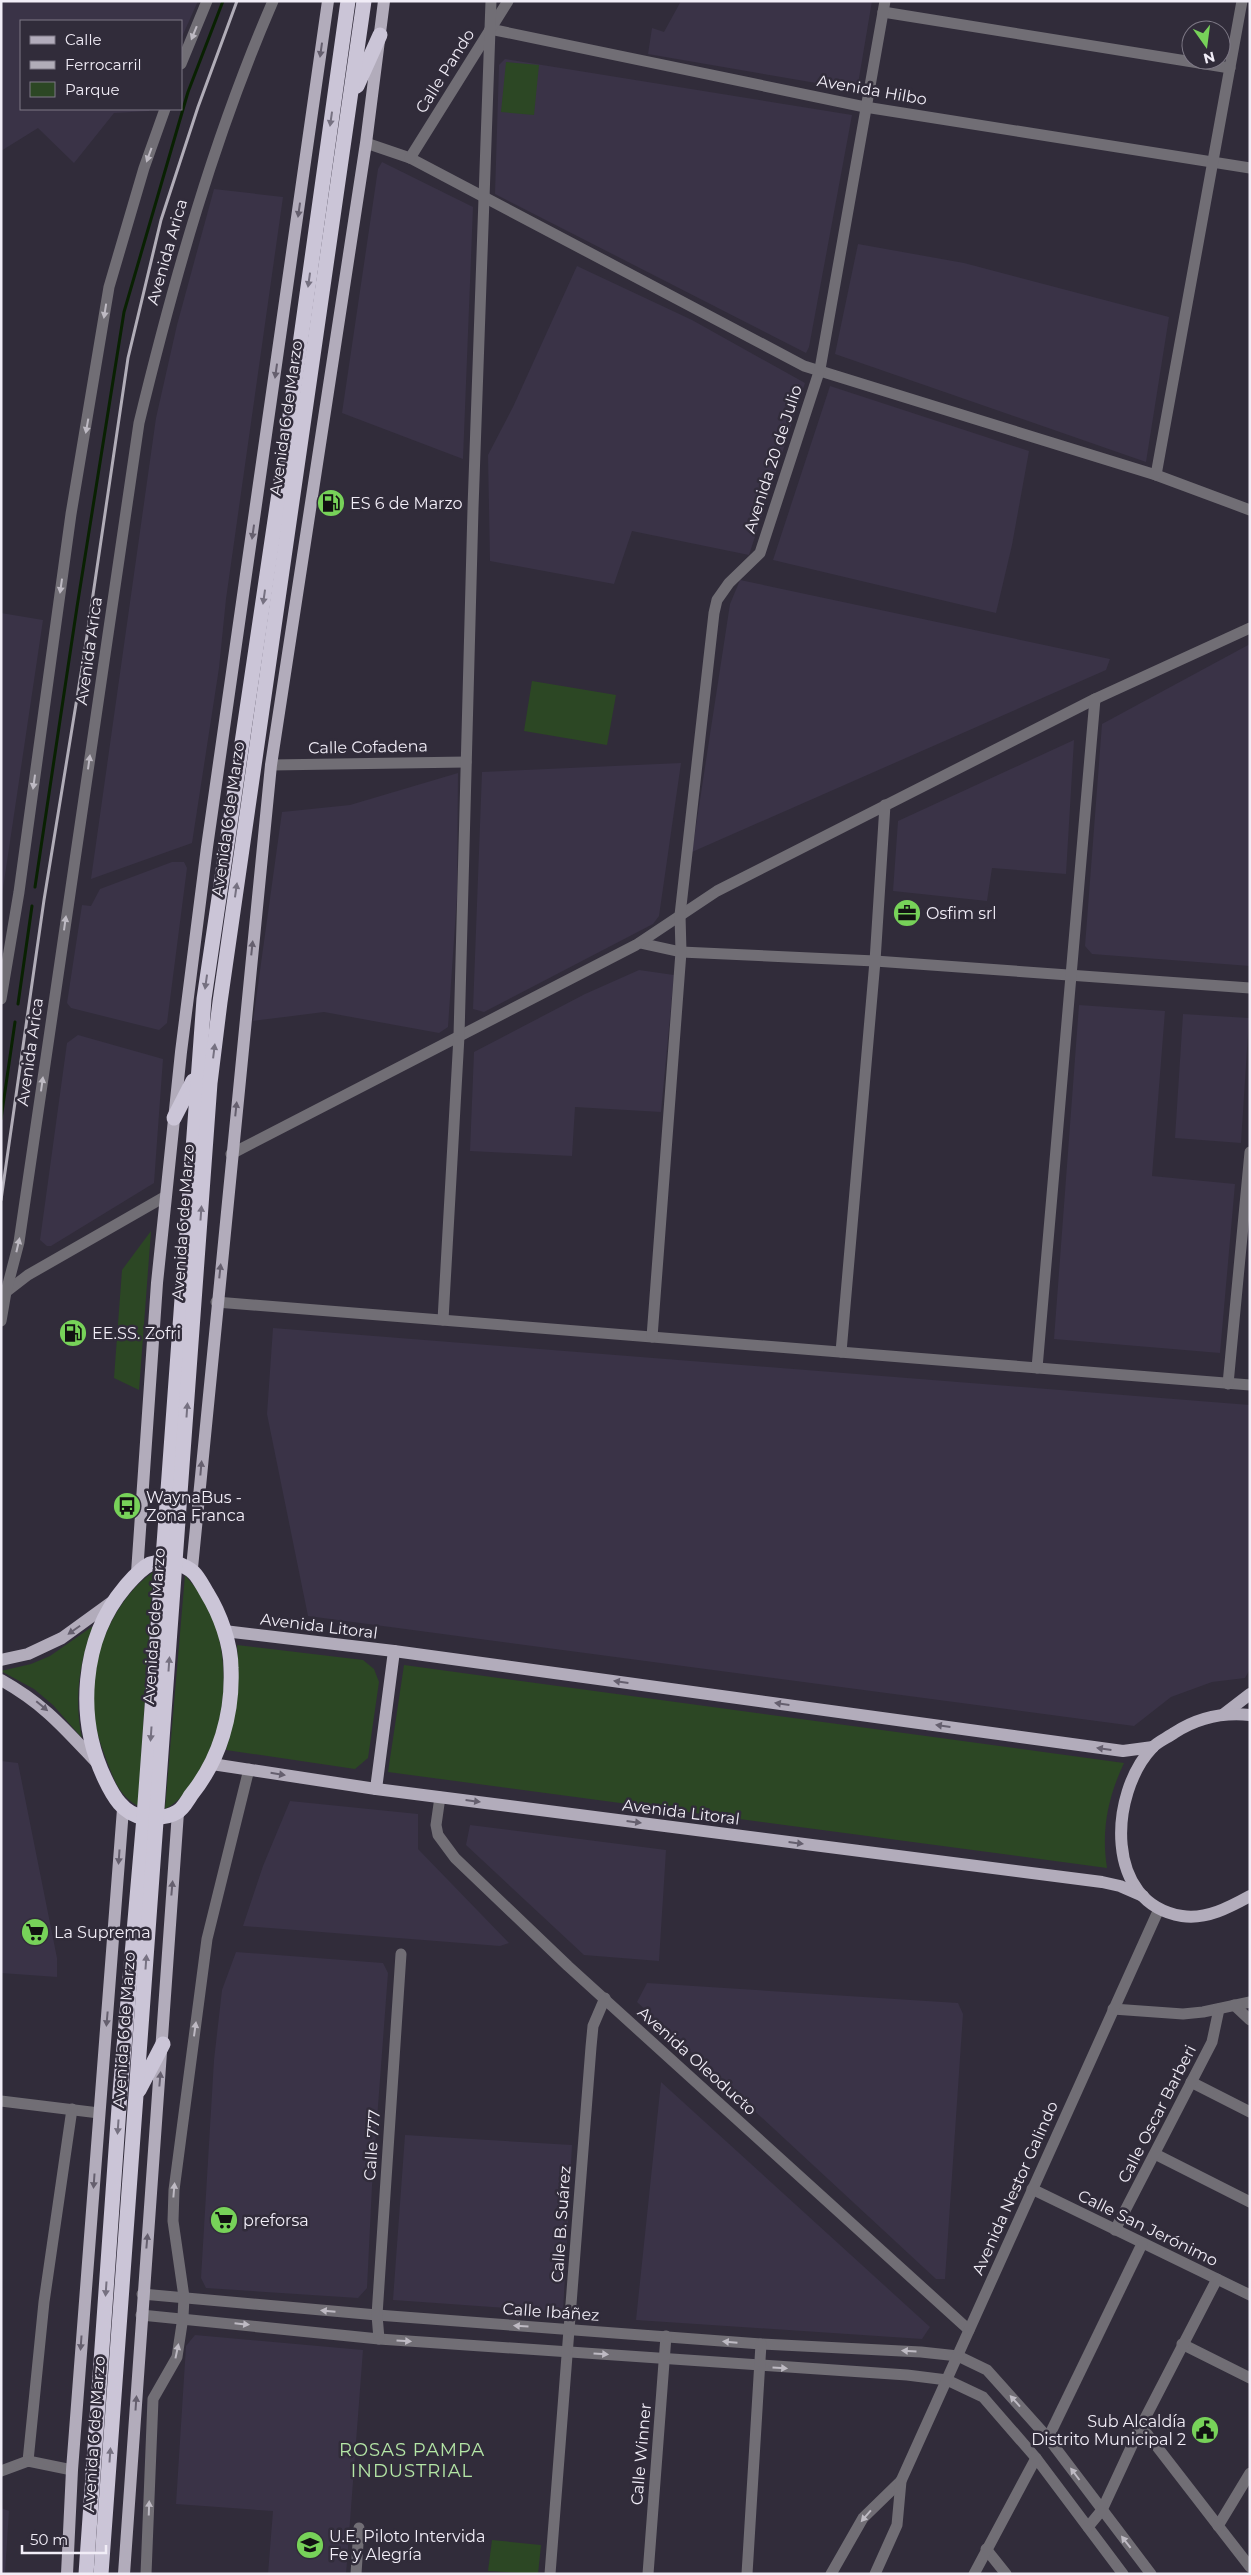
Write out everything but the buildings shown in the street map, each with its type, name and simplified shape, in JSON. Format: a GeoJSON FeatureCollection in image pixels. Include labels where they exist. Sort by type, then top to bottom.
{"type":"FeatureCollection","features":[{"type":"Feature","properties":{"kind":"highway","name":"Avenida 6 de Marzo"},"geometry":{"type":"LineString","coordinates":[[170,1563],[197,1072],[204,1000],[282,473],[348,1]]}},
{"type":"Feature","properties":{"kind":"highway","name":"Avenida 6 de Marzo"},"geometry":{"type":"LineString","coordinates":[[101,2574],[136,2096],[151,1817],[210,1083],[220,1002],[364,1]]}},
{"type":"Feature","properties":{"kind":"highway"},"geometry":{"type":"LineString","coordinates":[[350,101],[380,35]]}},
{"type":"Feature","properties":{"kind":"highway"},"geometry":{"type":"LineString","coordinates":[[174,1118],[197,1072]]}},
{"type":"Feature","properties":{"kind":"highway"},"geometry":{"type":"LineString","coordinates":[[170,1563],[192,1568],[214,1604],[224,1632],[231,1667],[229,1712],[212,1764],[178,1812],[151,1817],[134,1815],[123,1809],[110,1790],[97,1764],[87,1710],[90,1660],[99,1631],[113,1601],[137,1573],[151,1564],[170,1563]]}},
{"type":"Feature","properties":{"kind":"highway","name":"Avenida 6 de Marzo"},"geometry":{"type":"LineString","coordinates":[[86,2574],[120,2093],[151,1817]]}},
{"type":"Feature","properties":{"kind":"highway"},"geometry":{"type":"LineString","coordinates":[[136,2096],[163,2044]]}},
{"type":"Feature","properties":{"kind":"main road","name":"Avenida 6 de Marzo"},"geometry":{"type":"LineString","coordinates":[[137,1573],[157,1283],[174,1118],[207,847],[328,1]]}},
{"type":"Feature","properties":{"kind":"main road","name":"Avenida 6 de Marzo"},"geometry":{"type":"LineString","coordinates":[[192,1568],[216,1302],[271,765],[366,143],[384,1]]}},
{"type":"Feature","properties":{"kind":"main road"},"geometry":{"type":"LineString","coordinates":[[1,1660],[28,1654],[62,1638],[113,1601]]}},
{"type":"Feature","properties":{"kind":"main road","name":"Avenida Litoral"},"geometry":{"type":"LineString","coordinates":[[224,1632],[394,1651],[1123,1751],[1152,1747]]}},
{"type":"Feature","properties":{"kind":"main road"},"geometry":{"type":"LineString","coordinates":[[376,1789],[394,1651]]}},
{"type":"Feature","properties":{"kind":"main road"},"geometry":{"type":"LineString","coordinates":[[1,1680],[30,1696],[49,1712],[97,1764]]}},
{"type":"Feature","properties":{"kind":"main road"},"geometry":{"type":"LineString","coordinates":[[1224,1714],[1250,1694]]}},
{"type":"Feature","properties":{"kind":"main road"},"geometry":{"type":"LineString","coordinates":[[1250,1716],[1224,1714],[1188,1724],[1152,1747],[1135,1771],[1121,1811],[1123,1856],[1127,1874],[1143,1896],[1160,1909],[1181,1916],[1209,1914],[1232,1906],[1250,1896]]}},
{"type":"Feature","properties":{"kind":"main road","name":"Avenida Litoral"},"geometry":{"type":"LineString","coordinates":[[212,1764],[376,1789],[1102,1882],[1120,1886],[1143,1896]]}},
{"type":"Feature","properties":{"kind":"main road","name":"Avenida 6 de Marzo"},"geometry":{"type":"LineString","coordinates":[[67,2574],[72,2470],[123,1809]]}},
{"type":"Feature","properties":{"kind":"main road"},"geometry":{"type":"LineString","coordinates":[[124,2574],[142,2294],[163,2044],[178,1812]]}},
{"type":"Feature","properties":{"kind":"street"},"geometry":{"type":"LineString","coordinates":[[182,62],[207,1]]}},
{"type":"Feature","properties":{"kind":"street","name":"Avenida Arica"},"geometry":{"type":"LineString","coordinates":[[1,1321],[6,1292],[19,1242],[139,423],[162,326],[200,196],[247,62],[273,1]]}},
{"type":"Feature","properties":{"kind":"street"},"geometry":{"type":"LineString","coordinates":[[444,1320],[459,1036],[491,1]]}},
{"type":"Feature","properties":{"kind":"street","name":"Calle Pando"},"geometry":{"type":"LineString","coordinates":[[410,158],[508,1]]}},
{"type":"Feature","properties":{"kind":"street"},"geometry":{"type":"LineString","coordinates":[[1231,62],[1242,1]]}},
{"type":"Feature","properties":{"kind":"street"},"geometry":{"type":"LineString","coordinates":[[884,6],[1181,59]]}},
{"type":"Feature","properties":{"kind":"street","name":"Avenida 20 de Julio"},"geometry":{"type":"LineString","coordinates":[[652,1337],[681,952],[680,915],[718,600],[729,583],[760,553],[820,369],[884,6]]}},
{"type":"Feature","properties":{"kind":"street","name":"Avenida Hilbo"},"geometry":{"type":"LineString","coordinates":[[490,29],[866,107],[1250,168]]}},
{"type":"Feature","properties":{"kind":"street"},"geometry":{"type":"LineString","coordinates":[[1156,476],[1230,70]]}},
{"type":"Feature","properties":{"kind":"street"},"geometry":{"type":"LineString","coordinates":[[1,999],[20,892],[71,514],[109,287],[144,168],[165,110]]}},
{"type":"Feature","properties":{"kind":"street"},"geometry":{"type":"LineString","coordinates":[[366,143],[410,158],[804,366],[820,369],[1156,476],[1250,510]]}},
{"type":"Feature","properties":{"kind":"street"},"geometry":{"type":"LineString","coordinates":[[231,1154],[640,943],[717,890],[1095,699],[1250,628]]}},
{"type":"Feature","properties":{"kind":"street"},"geometry":{"type":"LineString","coordinates":[[1037,1368],[1095,699]]}},
{"type":"Feature","properties":{"kind":"street","name":"Calle Cofadena"},"geometry":{"type":"LineString","coordinates":[[271,765],[466,762]]}},
{"type":"Feature","properties":{"kind":"street"},"geometry":{"type":"LineString","coordinates":[[841,1352],[875,961],[885,805]]}},
{"type":"Feature","properties":{"kind":"street"},"geometry":{"type":"LineString","coordinates":[[640,943],[681,952],[875,961],[1250,988]]}},
{"type":"Feature","properties":{"kind":"street"},"geometry":{"type":"LineString","coordinates":[[1228,1384],[1250,1152]]}},
{"type":"Feature","properties":{"kind":"street"},"geometry":{"type":"LineString","coordinates":[[6,1292],[28,1276],[166,1196]]}},
{"type":"Feature","properties":{"kind":"street"},"geometry":{"type":"LineString","coordinates":[[216,1302],[1250,1386]]}},
{"type":"Feature","properties":{"kind":"street"},"geometry":{"type":"LineString","coordinates":[[146,2574],[153,2399],[177,2356],[184,2297],[172,2221],[174,2190],[207,1939],[249,1769]]}},
{"type":"Feature","properties":{"kind":"street","name":"Avenida Oleoducto"},"geometry":{"type":"LineString","coordinates":[[440,1797],[436,1825],[438,1834],[450,1852],[605,1998],[970,2330]]}},
{"type":"Feature","properties":{"kind":"street","name":"Avenida Nestor Galindo"},"geometry":{"type":"LineString","coordinates":[[875,2574],[897,2525],[901,2481],[1113,2009],[1160,1909]]}},
{"type":"Feature","properties":{"kind":"street","name":"Calle 777"},"geometry":{"type":"LineString","coordinates":[[380,2339],[377,2315],[401,1954]]}},
{"type":"Feature","properties":{"kind":"street","name":"Calle B. Suárez"},"geometry":{"type":"LineString","coordinates":[[550,2574],[590,2047],[593,2026],[605,1998]]}},
{"type":"Feature","properties":{"kind":"street"},"geometry":{"type":"LineString","coordinates":[[1113,2009],[1183,2014],[1250,2002]]}},
{"type":"Feature","properties":{"kind":"street"},"geometry":{"type":"LineString","coordinates":[[1234,2006],[1250,2020]]}},
{"type":"Feature","properties":{"kind":"street","name":"Calle Oscar Barberi"},"geometry":{"type":"LineString","coordinates":[[1115,2230],[1212,2042],[1219,2009]]}},
{"type":"Feature","properties":{"kind":"street"},"geometry":{"type":"LineString","coordinates":[[1191,2082],[1250,2112]]}},
{"type":"Feature","properties":{"kind":"street"},"geometry":{"type":"LineString","coordinates":[[1,2101],[99,2112]]}},
{"type":"Feature","properties":{"kind":"street"},"geometry":{"type":"LineString","coordinates":[[28,2461],[44,2302],[72,2109]]}},
{"type":"Feature","properties":{"kind":"street"},"geometry":{"type":"LineString","coordinates":[[1155,2154],[1250,2202]]}},
{"type":"Feature","properties":{"kind":"street","name":"Calle San Jerónimo"},"geometry":{"type":"LineString","coordinates":[[1032,2189],[1250,2295]]}},
{"type":"Feature","properties":{"kind":"street"},"geometry":{"type":"LineString","coordinates":[[1048,2438],[1142,2244]]}},
{"type":"Feature","properties":{"kind":"street"},"geometry":{"type":"LineString","coordinates":[[1088,2527],[1102,2510],[1141,2426],[1217,2279]]}},
{"type":"Feature","properties":{"kind":"street","name":"Calle Ibáñez"},"geometry":{"type":"LineString","coordinates":[[142,2294],[570,2330],[958,2356]]}},
{"type":"Feature","properties":{"kind":"street"},"geometry":{"type":"LineString","coordinates":[[141,2315],[182,2317],[380,2339],[907,2375],[947,2380],[983,2396],[1036,2458],[1123,2574]]}},
{"type":"Feature","properties":{"kind":"street","name":"Calle Winner"},"geometry":{"type":"LineString","coordinates":[[648,2574],[666,2336]]}},
{"type":"Feature","properties":{"kind":"street"},"geometry":{"type":"LineString","coordinates":[[747,2574],[761,2344]]}},
{"type":"Feature","properties":{"kind":"street"},"geometry":{"type":"LineString","coordinates":[[1182,2344],[1250,2378]]}},
{"type":"Feature","properties":{"kind":"street"},"geometry":{"type":"LineString","coordinates":[[958,2356],[987,2370],[1048,2438],[1151,2574]]}},
{"type":"Feature","properties":{"kind":"street"},"geometry":{"type":"LineString","coordinates":[[1141,2426],[1250,2567]]}},
{"type":"Feature","properties":{"kind":"street"},"geometry":{"type":"LineString","coordinates":[[974,2574],[1036,2458]]}},
{"type":"Feature","properties":{"kind":"street"},"geometry":{"type":"LineString","coordinates":[[1,2471],[28,2461],[72,2470]]}},
{"type":"Feature","properties":{"kind":"street"},"geometry":{"type":"LineString","coordinates":[[1218,2526],[1250,2473]]}},
{"type":"Feature","properties":{"kind":"street","name":"Avenida Nestor Galindo"},"geometry":{"type":"LineString","coordinates":[[831,2574],[863,2518],[901,2481]]}},
{"type":"Feature","properties":{"kind":"street"},"geometry":{"type":"LineString","coordinates":[[356,2574],[360,2528]]}},
{"type":"Feature","properties":{"kind":"street"},"geometry":{"type":"LineString","coordinates":[[986,2549],[1006,2574]]}},
{"type":"Feature","properties":{"kind":"shaded area"},"geometry":{"type":"Polygon","coordinates":[[[1,1],[198,1],[182,37],[182,20],[20,20],[20,110],[150,110],[114,113],[74,163],[38,128],[1,151],[1,1]]]}},
{"type":"Feature","properties":{"kind":"shaded area"},"geometry":{"type":"Polygon","coordinates":[[[681,1],[872,1],[857,90],[648,54],[652,28],[664,32],[681,1]]]}},
{"type":"Feature","properties":{"kind":"shaded area"},"geometry":{"type":"Polygon","coordinates":[[[505,59],[852,115],[809,347],[806,353],[495,194],[499,65],[505,59]]]}},
{"type":"Feature","properties":{"kind":"shaded area"},"geometry":{"type":"Polygon","coordinates":[[[382,162],[473,207],[463,459],[342,413],[378,169],[382,162]]]}},
{"type":"Feature","properties":{"kind":"shaded area"},"geometry":{"type":"Polygon","coordinates":[[[214,189],[283,197],[226,599],[219,668],[192,843],[91,879],[156,418],[177,325],[214,189]]]}},
{"type":"Feature","properties":{"kind":"shaded area"},"geometry":{"type":"Polygon","coordinates":[[[858,244],[964,263],[1169,317],[1146,462],[835,354],[858,244]]]}},
{"type":"Feature","properties":{"kind":"shaded area"},"geometry":{"type":"Polygon","coordinates":[[[577,266],[692,320],[805,383],[749,555],[632,531],[614,584],[490,561],[488,455],[513,407],[577,266]]]}},
{"type":"Feature","properties":{"kind":"shaded area"},"geometry":{"type":"Polygon","coordinates":[[[830,386],[1029,451],[1012,545],[996,613],[773,560],[830,386]]]}},
{"type":"Feature","properties":{"kind":"shaded area"},"geometry":{"type":"Polygon","coordinates":[[[740,580],[1110,659],[1106,670],[692,852],[730,604],[740,580]]]}},
{"type":"Feature","properties":{"kind":"shaded area"},"geometry":{"type":"Polygon","coordinates":[[[1,613],[43,620],[1,902],[1,613]]]}},
{"type":"Feature","properties":{"kind":"shaded area"},"geometry":{"type":"Polygon","coordinates":[[[1250,644],[1250,966],[1092,954],[1085,946],[1102,724],[1250,644]]]}},
{"type":"Feature","properties":{"kind":"shaded area"},"geometry":{"type":"Polygon","coordinates":[[[1074,740],[1066,874],[992,868],[987,901],[893,891],[898,821],[1074,740]]]}},
{"type":"Feature","properties":{"kind":"shaded area"},"geometry":{"type":"Polygon","coordinates":[[[681,763],[659,916],[653,924],[484,1012],[473,1009],[482,772],[681,763]]]}},
{"type":"Feature","properties":{"kind":"shaded area"},"geometry":{"type":"Polygon","coordinates":[[[458,773],[457,896],[448,1027],[439,1033],[324,1012],[253,1021],[282,812],[350,805],[458,773]]]}},
{"type":"Feature","properties":{"kind":"shaded area"},"geometry":{"type":"Polygon","coordinates":[[[172,862],[184,862],[187,868],[167,1023],[159,1030],[71,1008],[67,1003],[82,905],[91,906],[100,889],[172,862]]]}},
{"type":"Feature","properties":{"kind":"shaded area"},"geometry":{"type":"Polygon","coordinates":[[[639,970],[674,975],[661,1112],[575,1107],[572,1156],[470,1151],[474,1052],[585,994],[639,970]]]}},
{"type":"Feature","properties":{"kind":"shaded area"},"geometry":{"type":"Polygon","coordinates":[[[1079,1005],[1165,1011],[1152,1176],[1235,1184],[1220,1353],[1054,1339],[1079,1005]]]}},
{"type":"Feature","properties":{"kind":"shaded area"},"geometry":{"type":"Polygon","coordinates":[[[1183,1014],[1249,1018],[1241,1143],[1175,1138],[1183,1014]]]}},
{"type":"Feature","properties":{"kind":"shaded area"},"geometry":{"type":"Polygon","coordinates":[[[78,1035],[163,1059],[154,1183],[51,1246],[47,1246],[40,1240],[67,1043],[78,1035]]]}},
{"type":"Feature","properties":{"kind":"shaded area"},"geometry":{"type":"Polygon","coordinates":[[[273,1328],[1250,1405],[1250,1669],[1245,1678],[1212,1682],[1171,1697],[1134,1726],[308,1616],[267,1414],[273,1328]]]}},
{"type":"Feature","properties":{"kind":"shaded area"},"geometry":{"type":"Polygon","coordinates":[[[1,1761],[18,1763],[57,1958],[57,1977],[1,1973],[1,1761]]]}},
{"type":"Feature","properties":{"kind":"shaded area"},"geometry":{"type":"Polygon","coordinates":[[[290,1801],[418,1814],[418,1849],[509,1943],[500,1946],[243,1926],[263,1866],[290,1801]]]}},
{"type":"Feature","properties":{"kind":"shaded area"},"geometry":{"type":"Polygon","coordinates":[[[470,1825],[666,1850],[659,1961],[584,1955],[466,1845],[470,1825]]]}},
{"type":"Feature","properties":{"kind":"shaded area"},"geometry":{"type":"Polygon","coordinates":[[[236,1952],[383,1963],[388,1973],[372,2186],[367,2288],[358,2298],[206,2288],[201,2278],[214,2060],[222,1990],[236,1952]]]}},
{"type":"Feature","properties":{"kind":"shaded area"},"geometry":{"type":"Polygon","coordinates":[[[647,1983],[958,2003],[963,2014],[945,2279],[936,2279],[637,2002],[647,1983]]]}},
{"type":"Feature","properties":{"kind":"shaded area"},"geometry":{"type":"Polygon","coordinates":[[[661,2082],[930,2327],[922,2339],[636,2320],[661,2082]]]}},
{"type":"Feature","properties":{"kind":"shaded area"},"geometry":{"type":"Polygon","coordinates":[[[405,2135],[572,2145],[563,2312],[393,2300],[405,2135]]]}},
{"type":"Feature","properties":{"kind":"shaded area"},"geometry":{"type":"Polygon","coordinates":[[[195,2335],[363,2350],[346,2574],[268,2574],[273,2511],[176,2504],[186,2346],[195,2335]]]}},
{"type":"Feature","properties":{"kind":"shaded area"},"geometry":{"type":"Polygon","coordinates":[[[1,2508],[9,2511],[5,2573],[1,2572],[1,2508]]]}},
{"type":"Feature","properties":{"kind":"green space"},"geometry":{"type":"Polygon","coordinates":[[[506,62],[539,65],[534,115],[501,112],[506,62]]]}},
{"type":"Feature","properties":{"kind":"green space"},"geometry":{"type":"Polygon","coordinates":[[[532,681],[616,695],[607,745],[524,731],[532,681]]]}},
{"type":"Feature","properties":{"kind":"green space"},"geometry":{"type":"Polygon","coordinates":[[[151,1231],[139,1390],[114,1378],[122,1270],[151,1231]]]}},
{"type":"Feature","properties":{"kind":"green space"},"geometry":{"type":"Polygon","coordinates":[[[153,1572],[138,1806],[122,1793],[101,1746],[94,1715],[94,1675],[105,1636],[114,1617],[138,1585],[153,1572]]]}},
{"type":"Feature","properties":{"kind":"green space"},"geometry":{"type":"Polygon","coordinates":[[[185,1575],[204,1599],[213,1619],[223,1661],[224,1683],[218,1727],[211,1747],[191,1785],[177,1801],[165,1809],[185,1575]]]}},
{"type":"Feature","properties":{"kind":"green space"},"geometry":{"type":"Polygon","coordinates":[[[93,1626],[84,1654],[79,1681],[78,1709],[82,1738],[53,1705],[34,1689],[1,1671],[31,1664],[50,1656],[93,1626]]]}},
{"type":"Feature","properties":{"kind":"green space"},"geometry":{"type":"Polygon","coordinates":[[[237,1645],[363,1660],[374,1669],[379,1682],[368,1758],[355,1769],[226,1750],[237,1698],[237,1645]]]}},
{"type":"Feature","properties":{"kind":"green space"},"geometry":{"type":"Polygon","coordinates":[[[404,1665],[1124,1763],[1114,1788],[1107,1814],[1105,1854],[1107,1868],[388,1772],[404,1665]]]}},
{"type":"Feature","properties":{"kind":"green space"},"geometry":{"type":"Polygon","coordinates":[[[492,2540],[541,2545],[538,2574],[488,2571],[492,2540]]]}},
{"type":"Feature","properties":{"kind":"waterway"},"geometry":{"type":"LineString","coordinates":[[35,887],[124,312],[188,92],[223,1]]}},
{"type":"Feature","properties":{"kind":"waterway"},"geometry":{"type":"LineString","coordinates":[[18,1004],[32,906]]}},
{"type":"Feature","properties":{"kind":"waterway"},"geometry":{"type":"LineString","coordinates":[[1,1119],[15,1022]]}},
{"type":"Feature","properties":{"kind":"railway"},"geometry":{"type":"LineString","coordinates":[[1,1200],[44,900],[85,649],[128,358],[161,220],[198,107],[237,1]]}},
{"type":"Feature","properties":{"kind":"place","name":"ES 6 de Marzo"},"geometry":{"type":"Point","coordinates":[331,503]}},
{"type":"Feature","properties":{"kind":"place","name":"Osfim srl"},"geometry":{"type":"Point","coordinates":[907,913]}},
{"type":"Feature","properties":{"kind":"place","name":"EE.SS. Zofri"},"geometry":{"type":"Point","coordinates":[73,1333]}},
{"type":"Feature","properties":{"kind":"place","name":"WaynaBus - Zona Franca"},"geometry":{"type":"Point","coordinates":[127,1506]}},
{"type":"Feature","properties":{"kind":"place","name":"La Suprema"},"geometry":{"type":"Point","coordinates":[35,1932]}},
{"type":"Feature","properties":{"kind":"place","name":"preforsa"},"geometry":{"type":"Point","coordinates":[224,2220]}},
{"type":"Feature","properties":{"kind":"place","name":"Sub Alcaldía Distrito Municipal 2"},"geometry":{"type":"Point","coordinates":[1205,2430]}},
{"type":"Feature","properties":{"kind":"place","name":"U.E. Piloto Intervida Fe y Alegría"},"geometry":{"type":"Point","coordinates":[310,2545]}},
{"type":"Feature","properties":{"kind":"district","name":"ROSAS PAMPA INDUSTRIAL"},"geometry":{"type":"Point","coordinates":[412,2460]}}]}
